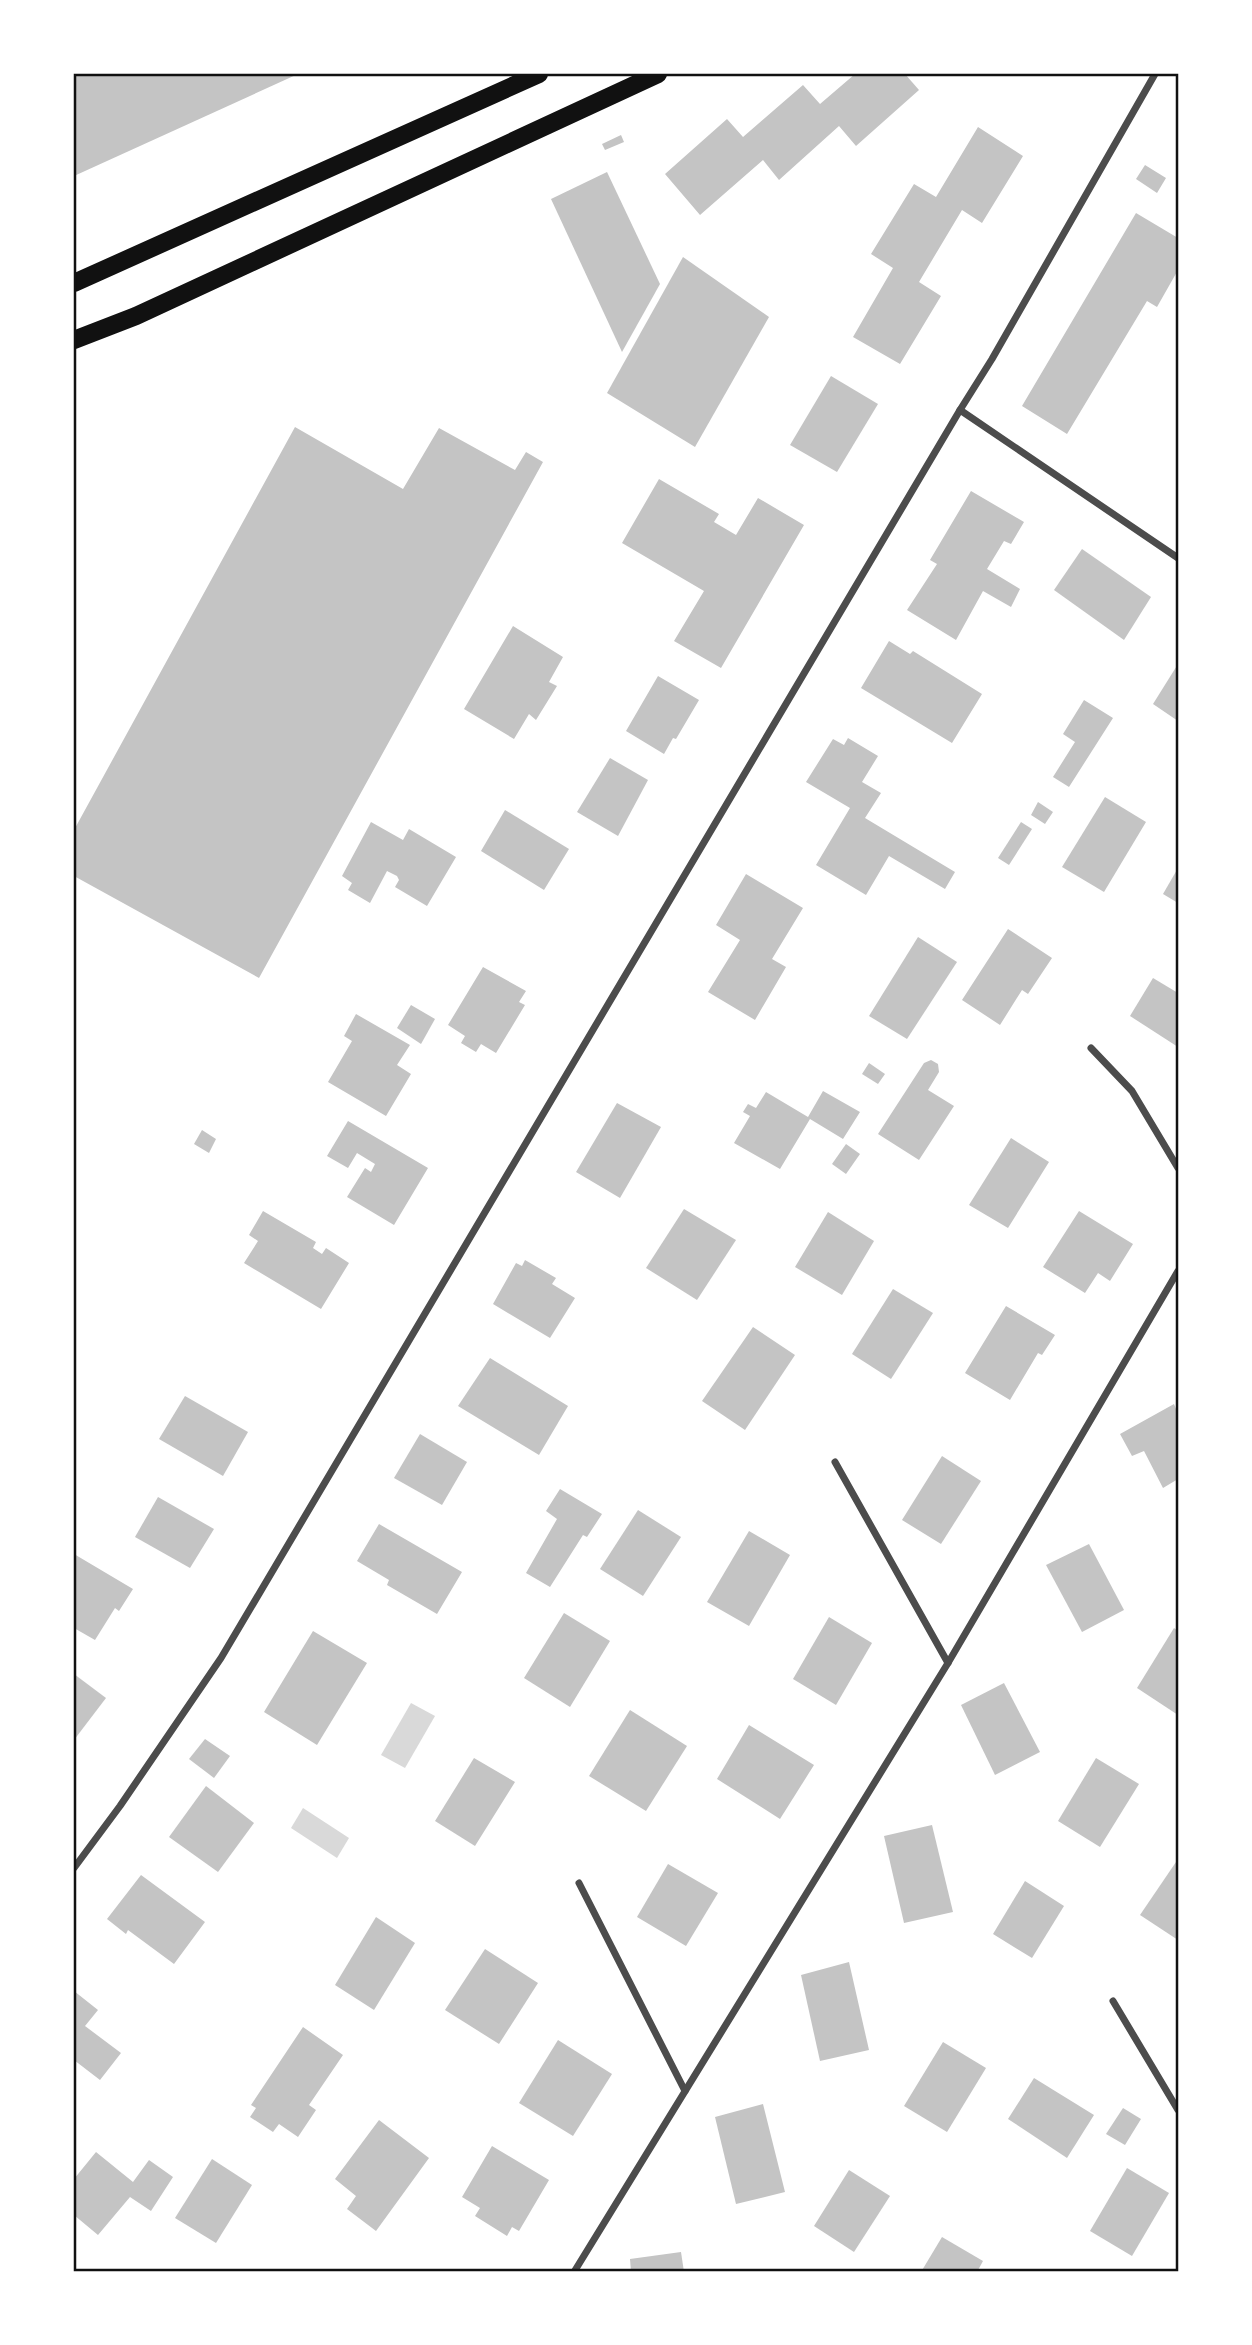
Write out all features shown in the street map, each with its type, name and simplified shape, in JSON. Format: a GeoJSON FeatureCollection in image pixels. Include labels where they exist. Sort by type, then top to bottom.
{"type":"FeatureCollection","features":[{"type":"Feature","properties":{"kind":"main road"},"geometry":{"type":"LineString","coordinates":[[74,283],[539,74]]}},
{"type":"Feature","properties":{"kind":"main road"},"geometry":{"type":"LineString","coordinates":[[74,340],[136,316],[659,74]]}},
{"type":"Feature","properties":{"kind":"street"},"geometry":{"type":"LineString","coordinates":[[74,1868],[221,1658],[992,359],[1155,74]]}},
{"type":"Feature","properties":{"kind":"street"},"geometry":{"type":"LineString","coordinates":[[960,410],[1178,558]]}},
{"type":"Feature","properties":{"kind":"street"},"geometry":{"type":"LineString","coordinates":[[1091,1048],[1132,1091],[1178,1168]]}},
{"type":"Feature","properties":{"kind":"street"},"geometry":{"type":"LineString","coordinates":[[574,2272],[948,1663],[1178,1271]]}},
{"type":"Feature","properties":{"kind":"street"},"geometry":{"type":"LineString","coordinates":[[835,1462],[948,1663]]}},
{"type":"Feature","properties":{"kind":"street"},"geometry":{"type":"LineString","coordinates":[[579,1883],[685,2091]]}},
{"type":"Feature","properties":{"kind":"street"},"geometry":{"type":"LineString","coordinates":[[1113,2001],[1178,2109]]}},
{"type":"Feature","properties":{"kind":"shaded area"},"geometry":{"type":"Polygon","coordinates":[[[411,1703],[435,1716],[405,1768],[381,1755],[411,1703]]]}},
{"type":"Feature","properties":{"kind":"shaded area"},"geometry":{"type":"Polygon","coordinates":[[[303,1808],[349,1838],[337,1858],[291,1828],[303,1808]]]}},
{"type":"Feature","properties":{"kind":"building"},"geometry":{"type":"Polygon","coordinates":[[[74,74],[298,74],[74,176],[74,74]]]}},
{"type":"Feature","properties":{"kind":"building"},"geometry":{"type":"Polygon","coordinates":[[[855,74],[905,74],[919,90],[856,146],[839,126],[779,180],[763,160],[700,215],[665,174],[727,119],[743,137],[803,85],[820,104],[855,74]]]}},
{"type":"Feature","properties":{"kind":"building"},"geometry":{"type":"Polygon","coordinates":[[[978,127],[1023,156],[982,223],[962,210],[919,282],[941,296],[900,364],[853,337],[893,268],[871,254],[914,184],[936,197],[978,127]]]}},
{"type":"Feature","properties":{"kind":"building"},"geometry":{"type":"Polygon","coordinates":[[[621,135],[624,142],[605,150],[602,144],[621,135]]]}},
{"type":"Feature","properties":{"kind":"building"},"geometry":{"type":"Polygon","coordinates":[[[1145,165],[1166,178],[1157,193],[1136,179],[1145,165]]]}},
{"type":"Feature","properties":{"kind":"building"},"geometry":{"type":"Polygon","coordinates":[[[607,172],[660,284],[622,352],[551,199],[607,172]]]}},
{"type":"Feature","properties":{"kind":"building"},"geometry":{"type":"Polygon","coordinates":[[[1136,213],[1178,238],[1178,270],[1157,307],[1147,301],[1067,434],[1022,406],[1136,213]]]}},
{"type":"Feature","properties":{"kind":"building"},"geometry":{"type":"Polygon","coordinates":[[[683,257],[769,317],[695,447],[607,393],[683,257]]]}},
{"type":"Feature","properties":{"kind":"building"},"geometry":{"type":"Polygon","coordinates":[[[831,376],[878,404],[837,472],[790,445],[831,376]]]}},
{"type":"Feature","properties":{"kind":"building"},"geometry":{"type":"Polygon","coordinates":[[[295,427],[403,489],[439,428],[515,470],[526,452],[543,462],[259,978],[74,876],[74,830],[295,427]]]}},
{"type":"Feature","properties":{"kind":"building"},"geometry":{"type":"Polygon","coordinates":[[[659,479],[719,514],[714,522],[736,535],[758,498],[804,525],[721,668],[674,641],[704,591],[622,543],[659,479]]]}},
{"type":"Feature","properties":{"kind":"building"},"geometry":{"type":"Polygon","coordinates":[[[971,491],[1024,522],[1011,544],[1004,541],[987,569],[1020,589],[1011,607],[983,591],[956,640],[907,610],[937,564],[930,560],[971,491]]]}},
{"type":"Feature","properties":{"kind":"building"},"geometry":{"type":"Polygon","coordinates":[[[1082,549],[1151,597],[1124,640],[1054,590],[1082,549]]]}},
{"type":"Feature","properties":{"kind":"building"},"geometry":{"type":"Polygon","coordinates":[[[513,626],[563,657],[549,682],[557,686],[536,720],[529,714],[514,739],[464,709],[513,626]]]}},
{"type":"Feature","properties":{"kind":"building"},"geometry":{"type":"Polygon","coordinates":[[[889,641],[910,654],[913,651],[982,694],[952,743],[861,688],[889,641]]]}},
{"type":"Feature","properties":{"kind":"building"},"geometry":{"type":"Polygon","coordinates":[[[1178,664],[1178,721],[1153,704],[1178,664]]]}},
{"type":"Feature","properties":{"kind":"building"},"geometry":{"type":"Polygon","coordinates":[[[658,676],[699,700],[664,754],[626,731],[658,676]]]}},
{"type":"Feature","properties":{"kind":"building"},"geometry":{"type":"Polygon","coordinates":[[[1084,700],[1113,718],[1069,787],[1053,777],[1075,742],[1063,734],[1084,700]]]}},
{"type":"Feature","properties":{"kind":"building"},"geometry":{"type":"Polygon","coordinates":[[[848,738],[878,756],[862,782],[881,793],[865,818],[955,872],[945,889],[889,856],[866,895],[816,865],[850,808],[806,782],[833,739],[844,745],[848,738]]]}},
{"type":"Feature","properties":{"kind":"building"},"geometry":{"type":"Polygon","coordinates":[[[610,758],[648,780],[618,836],[577,812],[610,758]]]}},
{"type":"Feature","properties":{"kind":"building"},"geometry":{"type":"Polygon","coordinates":[[[1105,797],[1146,822],[1104,892],[1062,867],[1105,797]]]}},
{"type":"Feature","properties":{"kind":"building"},"geometry":{"type":"Polygon","coordinates":[[[1038,802],[1053,812],[1045,824],[1031,815],[1038,802]]]}},
{"type":"Feature","properties":{"kind":"building"},"geometry":{"type":"Polygon","coordinates":[[[505,810],[569,849],[544,890],[481,851],[505,810]]]}},
{"type":"Feature","properties":{"kind":"building"},"geometry":{"type":"Polygon","coordinates":[[[371,822],[403,840],[409,829],[456,857],[427,906],[395,887],[399,880],[397,876],[387,871],[370,903],[348,890],[352,883],[342,876],[371,822]]]}},
{"type":"Feature","properties":{"kind":"building"},"geometry":{"type":"Polygon","coordinates":[[[1021,822],[1032,829],[1009,865],[998,858],[1021,822]]]}},
{"type":"Feature","properties":{"kind":"building"},"geometry":{"type":"Polygon","coordinates":[[[1178,868],[1178,903],[1163,894],[1178,868]]]}},
{"type":"Feature","properties":{"kind":"building"},"geometry":{"type":"Polygon","coordinates":[[[746,874],[803,908],[772,959],[786,967],[755,1020],[708,992],[740,940],[716,925],[746,874]]]}},
{"type":"Feature","properties":{"kind":"building"},"geometry":{"type":"Polygon","coordinates":[[[1008,929],[1052,958],[1028,994],[1022,990],[1000,1025],[962,1000],[1008,929]]]}},
{"type":"Feature","properties":{"kind":"building"},"geometry":{"type":"Polygon","coordinates":[[[918,937],[957,962],[907,1039],[869,1016],[918,937]]]}},
{"type":"Feature","properties":{"kind":"building"},"geometry":{"type":"Polygon","coordinates":[[[483,967],[526,991],[519,1002],[525,1005],[496,1053],[481,1044],[476,1052],[461,1043],[465,1036],[448,1025],[483,967]]]}},
{"type":"Feature","properties":{"kind":"building"},"geometry":{"type":"Polygon","coordinates":[[[1153,978],[1178,993],[1178,1047],[1130,1016],[1153,978]]]}},
{"type":"Feature","properties":{"kind":"building"},"geometry":{"type":"Polygon","coordinates":[[[411,1005],[435,1019],[421,1044],[397,1028],[411,1005]]]}},
{"type":"Feature","properties":{"kind":"building"},"geometry":{"type":"Polygon","coordinates":[[[356,1014],[410,1045],[397,1065],[411,1074],[386,1116],[328,1082],[352,1041],[344,1036],[356,1014]]]}},
{"type":"Feature","properties":{"kind":"building"},"geometry":{"type":"Polygon","coordinates":[[[931,1060],[938,1064],[939,1072],[928,1090],[954,1106],[919,1160],[878,1134],[924,1063],[931,1060]]]}},
{"type":"Feature","properties":{"kind":"building"},"geometry":{"type":"Polygon","coordinates":[[[869,1063],[885,1074],[878,1084],[862,1074],[869,1063]]]}},
{"type":"Feature","properties":{"kind":"building"},"geometry":{"type":"Polygon","coordinates":[[[823,1091],[860,1112],[843,1139],[810,1119],[780,1169],[734,1143],[750,1116],[743,1112],[748,1104],[756,1108],[766,1092],[808,1117],[823,1091]]]}},
{"type":"Feature","properties":{"kind":"building"},"geometry":{"type":"Polygon","coordinates":[[[617,1103],[661,1127],[620,1198],[576,1172],[617,1103]]]}},
{"type":"Feature","properties":{"kind":"building"},"geometry":{"type":"Polygon","coordinates":[[[348,1121],[428,1168],[394,1225],[347,1197],[365,1168],[371,1172],[375,1164],[357,1153],[348,1168],[327,1156],[348,1121]]]}},
{"type":"Feature","properties":{"kind":"building"},"geometry":{"type":"Polygon","coordinates":[[[202,1130],[216,1139],[209,1153],[194,1144],[202,1130]]]}},
{"type":"Feature","properties":{"kind":"building"},"geometry":{"type":"Polygon","coordinates":[[[1011,1138],[1049,1162],[1008,1228],[969,1205],[1011,1138]]]}},
{"type":"Feature","properties":{"kind":"building"},"geometry":{"type":"Polygon","coordinates":[[[846,1144],[860,1154],[846,1174],[832,1164],[846,1144]]]}},
{"type":"Feature","properties":{"kind":"building"},"geometry":{"type":"Polygon","coordinates":[[[684,1209],[736,1240],[697,1300],[646,1268],[684,1209]]]}},
{"type":"Feature","properties":{"kind":"building"},"geometry":{"type":"Polygon","coordinates":[[[263,1211],[316,1242],[313,1248],[322,1254],[326,1248],[349,1263],[321,1309],[244,1263],[258,1241],[249,1235],[263,1211]]]}},
{"type":"Feature","properties":{"kind":"building"},"geometry":{"type":"Polygon","coordinates":[[[1079,1211],[1133,1244],[1110,1281],[1098,1273],[1085,1293],[1043,1267],[1079,1211]]]}},
{"type":"Feature","properties":{"kind":"building"},"geometry":{"type":"Polygon","coordinates":[[[828,1212],[874,1241],[842,1295],[795,1267],[828,1212]]]}},
{"type":"Feature","properties":{"kind":"building"},"geometry":{"type":"Polygon","coordinates":[[[525,1260],[556,1278],[552,1284],[575,1298],[550,1338],[493,1304],[516,1263],[522,1266],[525,1260]]]}},
{"type":"Feature","properties":{"kind":"building"},"geometry":{"type":"Polygon","coordinates":[[[893,1289],[933,1313],[891,1379],[852,1354],[893,1289]]]}},
{"type":"Feature","properties":{"kind":"building"},"geometry":{"type":"Polygon","coordinates":[[[1006,1306],[1055,1335],[1042,1355],[1038,1353],[1010,1400],[965,1373],[1006,1306]]]}},
{"type":"Feature","properties":{"kind":"building"},"geometry":{"type":"Polygon","coordinates":[[[753,1327],[795,1355],[745,1430],[702,1401],[753,1327]]]}},
{"type":"Feature","properties":{"kind":"building"},"geometry":{"type":"Polygon","coordinates":[[[490,1358],[568,1406],[539,1455],[458,1406],[490,1358]]]}},
{"type":"Feature","properties":{"kind":"building"},"geometry":{"type":"Polygon","coordinates":[[[185,1396],[248,1432],[223,1476],[159,1439],[185,1396]]]}},
{"type":"Feature","properties":{"kind":"building"},"geometry":{"type":"Polygon","coordinates":[[[1174,1404],[1178,1414],[1178,1479],[1163,1488],[1144,1451],[1132,1456],[1120,1434],[1174,1404]]]}},
{"type":"Feature","properties":{"kind":"building"},"geometry":{"type":"Polygon","coordinates":[[[420,1434],[467,1462],[442,1505],[394,1478],[420,1434]]]}},
{"type":"Feature","properties":{"kind":"building"},"geometry":{"type":"Polygon","coordinates":[[[942,1456],[981,1481],[941,1544],[902,1520],[942,1456]]]}},
{"type":"Feature","properties":{"kind":"building"},"geometry":{"type":"Polygon","coordinates":[[[560,1489],[602,1514],[587,1537],[583,1535],[550,1587],[526,1573],[557,1519],[546,1511],[560,1489]]]}},
{"type":"Feature","properties":{"kind":"building"},"geometry":{"type":"Polygon","coordinates":[[[158,1497],[214,1529],[190,1568],[135,1537],[158,1497]]]}},
{"type":"Feature","properties":{"kind":"building"},"geometry":{"type":"Polygon","coordinates":[[[638,1510],[681,1537],[643,1596],[600,1569],[638,1510]]]}},
{"type":"Feature","properties":{"kind":"building"},"geometry":{"type":"Polygon","coordinates":[[[379,1524],[462,1572],[437,1614],[387,1585],[389,1580],[357,1561],[379,1524]]]}},
{"type":"Feature","properties":{"kind":"building"},"geometry":{"type":"Polygon","coordinates":[[[749,1531],[790,1555],[749,1626],[707,1602],[749,1531]]]}},
{"type":"Feature","properties":{"kind":"building"},"geometry":{"type":"Polygon","coordinates":[[[1089,1544],[1124,1610],[1082,1632],[1046,1565],[1089,1544]]]}},
{"type":"Feature","properties":{"kind":"building"},"geometry":{"type":"Polygon","coordinates":[[[74,1554],[133,1589],[119,1611],[115,1608],[95,1640],[74,1628],[74,1554]]]}},
{"type":"Feature","properties":{"kind":"building"},"geometry":{"type":"Polygon","coordinates":[[[564,1613],[610,1641],[570,1707],[524,1678],[564,1613]]]}},
{"type":"Feature","properties":{"kind":"building"},"geometry":{"type":"Polygon","coordinates":[[[829,1617],[872,1643],[836,1705],[793,1679],[829,1617]]]}},
{"type":"Feature","properties":{"kind":"building"},"geometry":{"type":"Polygon","coordinates":[[[1174,1628],[1178,1631],[1178,1715],[1137,1688],[1174,1628]]]}},
{"type":"Feature","properties":{"kind":"building"},"geometry":{"type":"Polygon","coordinates":[[[313,1631],[367,1663],[317,1745],[264,1712],[313,1631]]]}},
{"type":"Feature","properties":{"kind":"building"},"geometry":{"type":"Polygon","coordinates":[[[74,1674],[106,1698],[74,1740],[74,1674]]]}},
{"type":"Feature","properties":{"kind":"building"},"geometry":{"type":"Polygon","coordinates":[[[1004,1683],[1040,1752],[995,1775],[961,1705],[1004,1683]]]}},
{"type":"Feature","properties":{"kind":"building"},"geometry":{"type":"Polygon","coordinates":[[[630,1710],[687,1746],[646,1811],[589,1776],[630,1710]]]}},
{"type":"Feature","properties":{"kind":"building"},"geometry":{"type":"Polygon","coordinates":[[[749,1725],[814,1765],[780,1819],[717,1779],[749,1725]]]}},
{"type":"Feature","properties":{"kind":"building"},"geometry":{"type":"Polygon","coordinates":[[[205,1739],[230,1756],[214,1778],[189,1759],[205,1739]]]}},
{"type":"Feature","properties":{"kind":"building"},"geometry":{"type":"Polygon","coordinates":[[[474,1758],[515,1782],[475,1846],[435,1821],[474,1758]]]}},
{"type":"Feature","properties":{"kind":"building"},"geometry":{"type":"Polygon","coordinates":[[[1096,1758],[1139,1784],[1100,1847],[1058,1821],[1096,1758]]]}},
{"type":"Feature","properties":{"kind":"building"},"geometry":{"type":"Polygon","coordinates":[[[206,1786],[254,1823],[218,1872],[169,1837],[206,1786]]]}},
{"type":"Feature","properties":{"kind":"building"},"geometry":{"type":"Polygon","coordinates":[[[932,1825],[953,1912],[904,1923],[884,1836],[932,1825]]]}},
{"type":"Feature","properties":{"kind":"building"},"geometry":{"type":"Polygon","coordinates":[[[1176,1862],[1178,1863],[1178,1940],[1140,1915],[1176,1862]]]}},
{"type":"Feature","properties":{"kind":"building"},"geometry":{"type":"Polygon","coordinates":[[[668,1864],[718,1893],[686,1946],[637,1917],[668,1864]]]}},
{"type":"Feature","properties":{"kind":"building"},"geometry":{"type":"Polygon","coordinates":[[[141,1875],[205,1922],[174,1964],[128,1930],[126,1934],[107,1919],[141,1875]]]}},
{"type":"Feature","properties":{"kind":"building"},"geometry":{"type":"Polygon","coordinates":[[[1025,1881],[1064,1906],[1032,1958],[993,1934],[1025,1881]]]}},
{"type":"Feature","properties":{"kind":"building"},"geometry":{"type":"Polygon","coordinates":[[[376,1917],[415,1943],[374,2010],[335,1985],[376,1917]]]}},
{"type":"Feature","properties":{"kind":"building"},"geometry":{"type":"Polygon","coordinates":[[[485,1949],[538,1983],[499,2044],[445,2010],[485,1949]]]}},
{"type":"Feature","properties":{"kind":"building"},"geometry":{"type":"Polygon","coordinates":[[[849,1962],[869,2050],[820,2061],[801,1975],[849,1962]]]}},
{"type":"Feature","properties":{"kind":"building"},"geometry":{"type":"Polygon","coordinates":[[[74,1991],[98,2010],[85,2026],[121,2053],[100,2080],[74,2060],[74,1991]]]}},
{"type":"Feature","properties":{"kind":"building"},"geometry":{"type":"Polygon","coordinates":[[[303,2027],[343,2055],[309,2105],[316,2110],[298,2137],[279,2124],[273,2132],[250,2117],[256,2108],[251,2105],[303,2027]]]}},
{"type":"Feature","properties":{"kind":"building"},"geometry":{"type":"Polygon","coordinates":[[[558,2040],[612,2074],[573,2136],[519,2103],[558,2040]]]}},
{"type":"Feature","properties":{"kind":"building"},"geometry":{"type":"Polygon","coordinates":[[[943,2042],[986,2068],[947,2132],[904,2106],[943,2042]]]}},
{"type":"Feature","properties":{"kind":"building"},"geometry":{"type":"Polygon","coordinates":[[[1034,2078],[1094,2115],[1067,2158],[1008,2119],[1034,2078]]]}},
{"type":"Feature","properties":{"kind":"building"},"geometry":{"type":"Polygon","coordinates":[[[763,2104],[785,2192],[736,2204],[715,2117],[763,2104]]]}},
{"type":"Feature","properties":{"kind":"building"},"geometry":{"type":"Polygon","coordinates":[[[1123,2108],[1141,2119],[1125,2145],[1106,2134],[1123,2108]]]}},
{"type":"Feature","properties":{"kind":"building"},"geometry":{"type":"Polygon","coordinates":[[[379,2120],[429,2158],[376,2231],[347,2209],[356,2196],[335,2179],[379,2120]]]}},
{"type":"Feature","properties":{"kind":"building"},"geometry":{"type":"Polygon","coordinates":[[[492,2146],[549,2180],[519,2231],[512,2227],[507,2236],[475,2216],[480,2208],[462,2197],[492,2146]]]}},
{"type":"Feature","properties":{"kind":"building"},"geometry":{"type":"Polygon","coordinates":[[[96,2152],[133,2182],[149,2160],[173,2177],[151,2211],[130,2197],[98,2235],[74,2215],[74,2179],[96,2152]]]}},
{"type":"Feature","properties":{"kind":"building"},"geometry":{"type":"Polygon","coordinates":[[[212,2159],[252,2185],[216,2243],[175,2218],[212,2159]]]}},
{"type":"Feature","properties":{"kind":"building"},"geometry":{"type":"Polygon","coordinates":[[[1127,2168],[1169,2193],[1132,2256],[1090,2231],[1127,2168]]]}},
{"type":"Feature","properties":{"kind":"building"},"geometry":{"type":"Polygon","coordinates":[[[849,2170],[890,2196],[854,2252],[814,2226],[849,2170]]]}},
{"type":"Feature","properties":{"kind":"building"},"geometry":{"type":"Polygon","coordinates":[[[942,2237],[983,2261],[977,2272],[921,2272],[942,2237]]]}},
{"type":"Feature","properties":{"kind":"building"},"geometry":{"type":"Polygon","coordinates":[[[681,2252],[684,2272],[631,2272],[630,2259],[681,2252]]]}}]}
